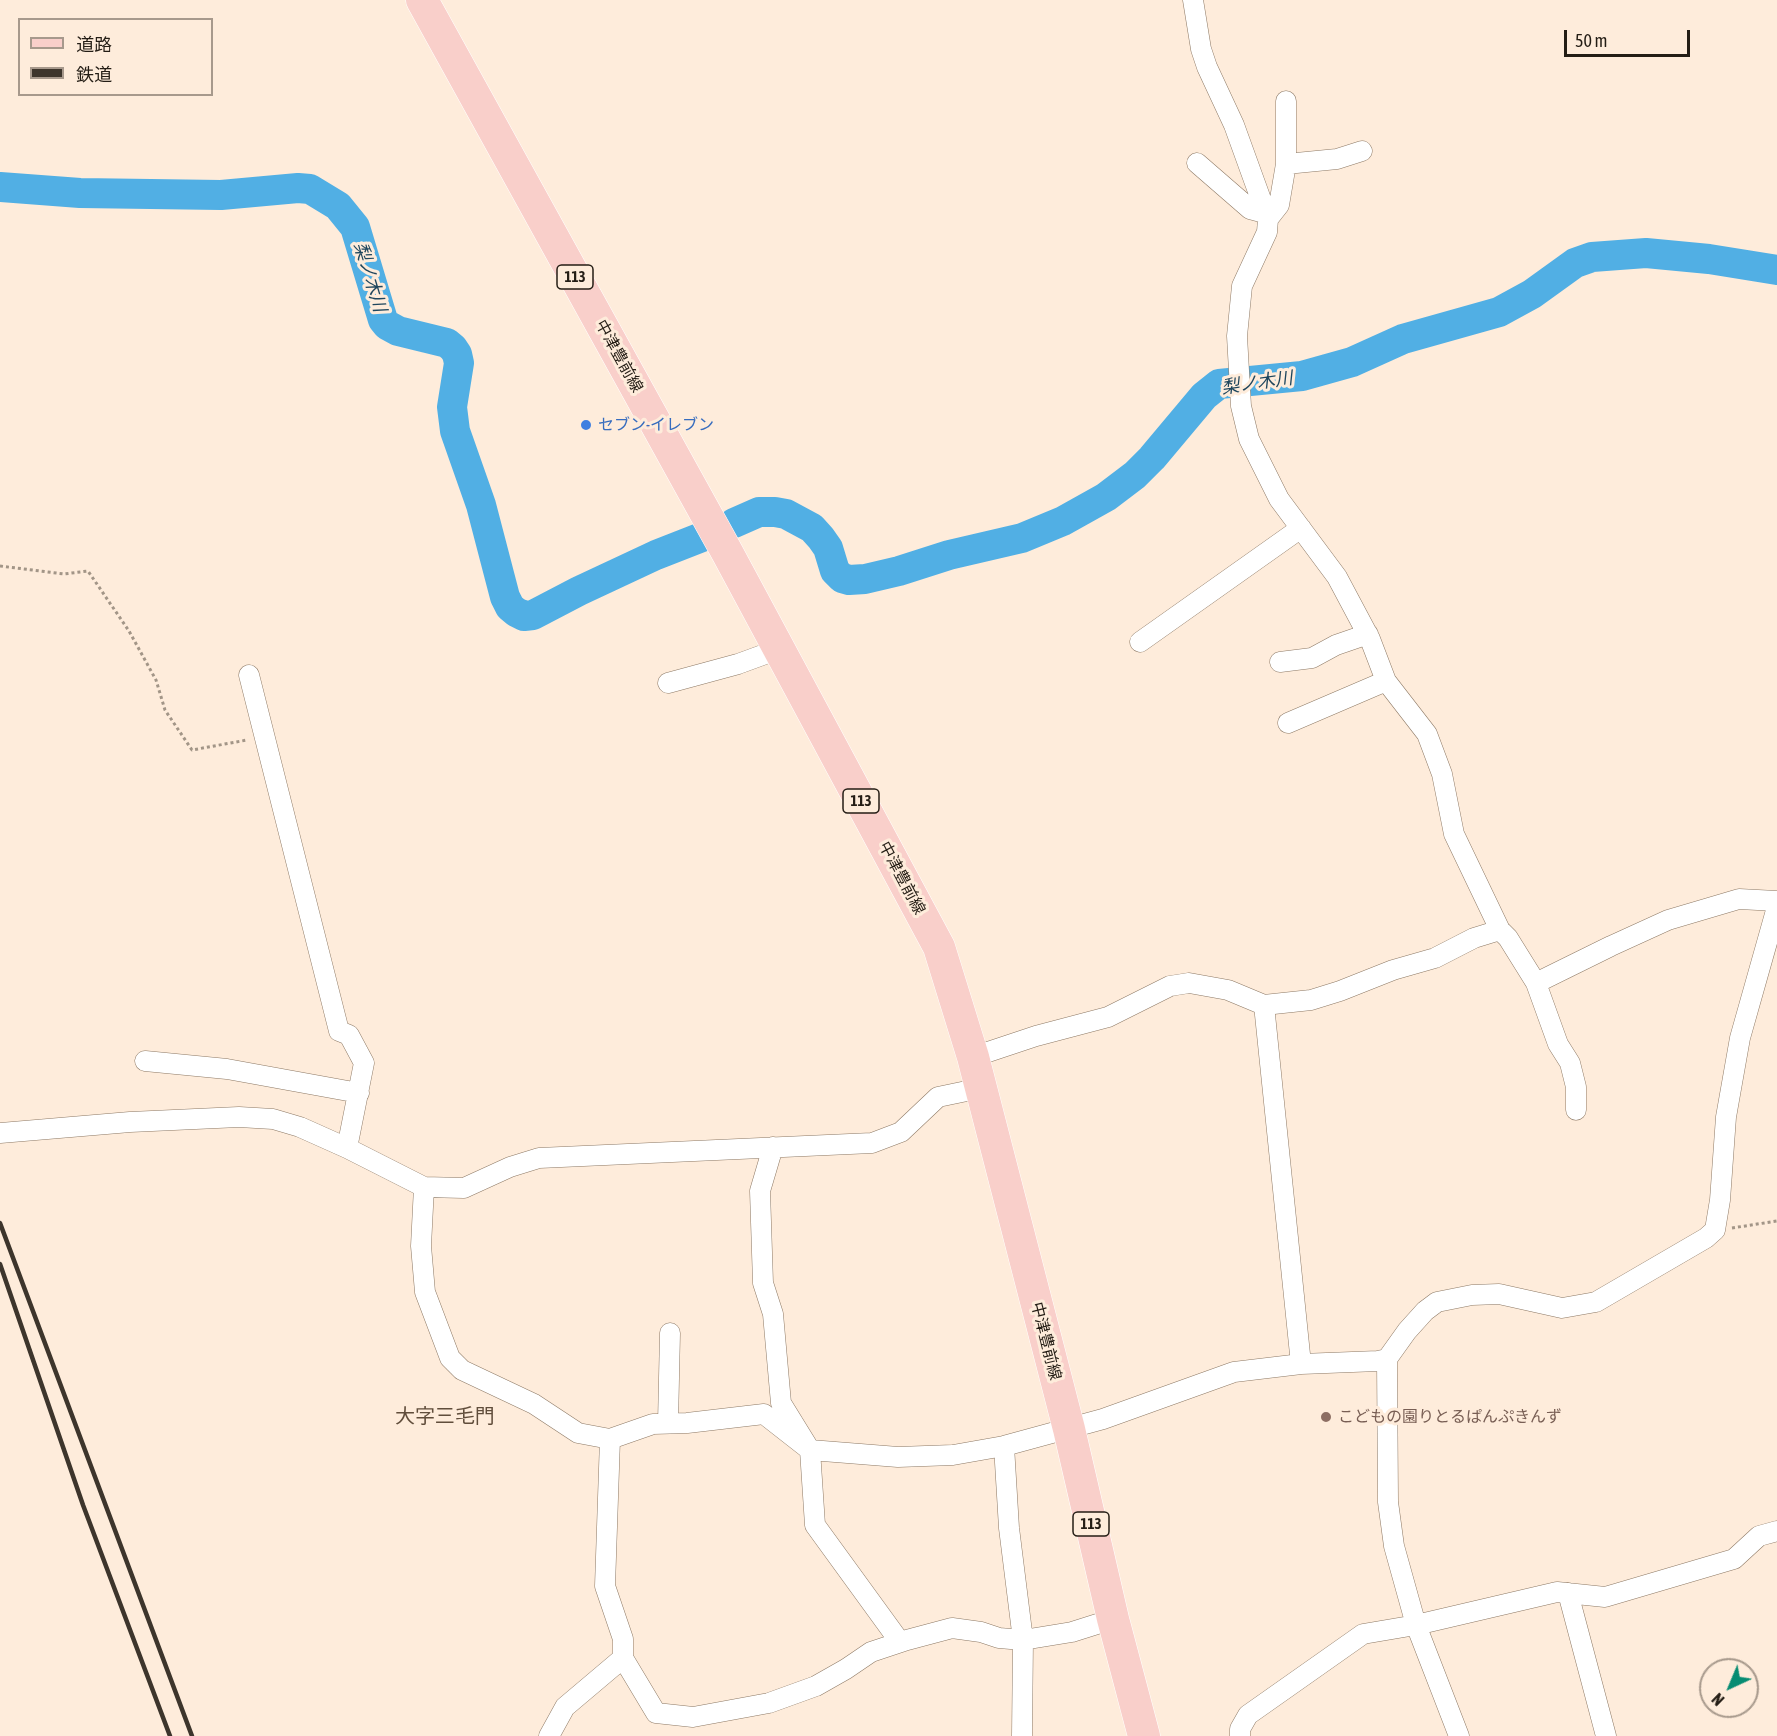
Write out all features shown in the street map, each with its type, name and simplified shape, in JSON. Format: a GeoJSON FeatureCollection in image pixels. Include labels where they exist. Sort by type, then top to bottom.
{"type":"FeatureCollection","features":[{"type":"Feature","properties":{"kind":"main road","name":"中津豊前線"},"geometry":{"type":"LineString","coordinates":[[422,0],[642,397],[939,947],[973,1057],[1069,1429],[1113,1619],[1144,1736]]}},
{"type":"Feature","properties":{"kind":"street"},"geometry":{"type":"LineString","coordinates":[[1193,0],[1206,67],[1234,125],[1267,216],[1267,232],[1242,286],[1237,336],[1241,406],[1249,439],[1279,499],[1337,577],[1368,634],[1386,681],[1427,734],[1442,774],[1454,834],[1500,930],[1508,938],[1536,983],[1558,1044],[1570,1063],[1576,1087],[1576,1110]]}},
{"type":"Feature","properties":{"kind":"street"},"geometry":{"type":"LineString","coordinates":[[1267,216],[1279,205],[1286,164],[1286,101]]}},
{"type":"Feature","properties":{"kind":"street"},"geometry":{"type":"LineString","coordinates":[[1286,164],[1337,159],[1362,151]]}},
{"type":"Feature","properties":{"kind":"street"},"geometry":{"type":"LineString","coordinates":[[1197,163],[1250,209],[1267,216]]}},
{"type":"Feature","properties":{"kind":"street"},"geometry":{"type":"LineString","coordinates":[[1140,642],[1301,528]]}},
{"type":"Feature","properties":{"kind":"street"},"geometry":{"type":"LineString","coordinates":[[1280,662],[1312,658],[1336,645],[1368,634]]}},
{"type":"Feature","properties":{"kind":"street"},"geometry":{"type":"LineString","coordinates":[[668,683],[738,664],[779,649]]}},
{"type":"Feature","properties":{"kind":"street"},"geometry":{"type":"LineString","coordinates":[[249,675],[339,1031],[349,1035],[364,1063],[347,1148]]}},
{"type":"Feature","properties":{"kind":"street"},"geometry":{"type":"LineString","coordinates":[[1288,723],[1386,681]]}},
{"type":"Feature","properties":{"kind":"street"},"geometry":{"type":"LineString","coordinates":[[1536,983],[1668,920],[1739,899],[1777,901]]}},
{"type":"Feature","properties":{"kind":"street"},"geometry":{"type":"LineString","coordinates":[[1459,1736],[1416,1625],[1394,1546],[1388,1502],[1387,1359],[1407,1331],[1425,1311],[1437,1302],[1472,1295],[1499,1294],[1562,1308],[1596,1302],[1706,1238],[1715,1230],[1720,1200],[1726,1117],[1740,1038],[1777,907]]}},
{"type":"Feature","properties":{"kind":"street"},"geometry":{"type":"LineString","coordinates":[[973,1057],[1036,1036],[1108,1017],[1170,986],[1189,983],[1228,990],[1264,1005],[1311,1000],[1393,970],[1436,958],[1474,938],[1500,930]]}},
{"type":"Feature","properties":{"kind":"street"},"geometry":{"type":"LineString","coordinates":[[1264,1005],[1301,1364]]}},
{"type":"Feature","properties":{"kind":"street"},"geometry":{"type":"LineString","coordinates":[[145,1061],[227,1069],[359,1093]]}},
{"type":"Feature","properties":{"kind":"street"},"geometry":{"type":"LineString","coordinates":[[0,1133],[130,1122],[239,1117],[273,1119],[300,1127],[347,1148],[424,1187],[464,1188],[510,1167],[539,1158],[872,1143],[901,1132],[938,1097],[981,1088]]}},
{"type":"Feature","properties":{"kind":"street"},"geometry":{"type":"LineString","coordinates":[[773,1147],[760,1191],[763,1284],[773,1314],[781,1403],[810,1450],[815,1524],[900,1642]]}},
{"type":"Feature","properties":{"kind":"street"},"geometry":{"type":"LineString","coordinates":[[424,1187],[421,1246],[425,1292],[450,1358],[462,1370],[534,1404],[578,1433],[610,1439],[653,1424],[764,1414],[810,1450],[898,1457],[952,1455],[1004,1446],[1069,1429],[1234,1372],[1301,1364],[1387,1359]]}},
{"type":"Feature","properties":{"kind":"street"},"geometry":{"type":"LineString","coordinates":[[668,1424],[670,1333]]}},
{"type":"Feature","properties":{"kind":"street"},"geometry":{"type":"LineString","coordinates":[[610,1439],[605,1586],[623,1639],[623,1658],[656,1713],[693,1717],[769,1703],[816,1686],[871,1652],[952,1628],[981,1632],[999,1638],[1023,1640],[1072,1632],[1113,1619]]}},
{"type":"Feature","properties":{"kind":"street"},"geometry":{"type":"LineString","coordinates":[[1004,1446],[1009,1528],[1023,1640],[1022,1736]]}},
{"type":"Feature","properties":{"kind":"street"},"geometry":{"type":"LineString","coordinates":[[1240,1736],[1240,1729],[1248,1715],[1363,1634],[1416,1625],[1557,1592],[1605,1597],[1734,1559],[1759,1536],[1777,1532]]}},
{"type":"Feature","properties":{"kind":"street"},"geometry":{"type":"LineString","coordinates":[[1568,1593],[1606,1736]]}},
{"type":"Feature","properties":{"kind":"street"},"geometry":{"type":"LineString","coordinates":[[549,1736],[565,1707],[623,1658]]}},
{"type":"Feature","properties":{"kind":"path"},"geometry":{"type":"LineString","coordinates":[[0,566],[64,574],[88,571],[129,631],[156,680],[165,710],[192,750],[265,737]]}},
{"type":"Feature","properties":{"kind":"path"},"geometry":{"type":"LineString","coordinates":[[1715,1230],[1777,1221]]}},
{"type":"Feature","properties":{"kind":"waterway","name":"梨ノ木川"},"geometry":{"type":"LineString","coordinates":[[0,187],[80,193],[221,195],[298,188],[310,189],[338,206],[355,227],[383,320],[387,325],[398,331],[447,343],[457,354],[459,363],[452,407],[455,431],[481,505],[505,597],[510,607],[524,616],[533,615],[656,555],[702,537]]}},
{"type":"Feature","properties":{"kind":"waterway","name":"梨ノ木川"},"geometry":{"type":"LineString","coordinates":[[734,523],[759,512],[786,514],[812,528],[821,538],[828,548],[835,571],[842,578],[865,579],[899,571],[949,555],[1022,538],[1063,521],[1106,497],[1135,475],[1204,396],[1219,384],[1302,376],[1352,362],[1403,339],[1499,312],[1532,294],[1575,263],[1592,257],[1646,253],[1709,259],[1777,270]]}},
{"type":"Feature","properties":{"kind":"railway"},"geometry":{"type":"LineString","coordinates":[[0,1223],[192,1736]]}},
{"type":"Feature","properties":{"kind":"railway"},"geometry":{"type":"LineString","coordinates":[[0,1264],[83,1505],[170,1736]]}},
{"type":"Feature","properties":{"kind":"place","name":"セブン-イレブン"},"geometry":{"type":"Point","coordinates":[586,425]}},
{"type":"Feature","properties":{"kind":"place","name":"こどもの園りとるぱんぷきんず"},"geometry":{"type":"Point","coordinates":[1326,1417]}},
{"type":"Feature","properties":{"kind":"district","name":"大字三毛門"},"geometry":{"type":"Point","coordinates":[445,1417]}}]}
